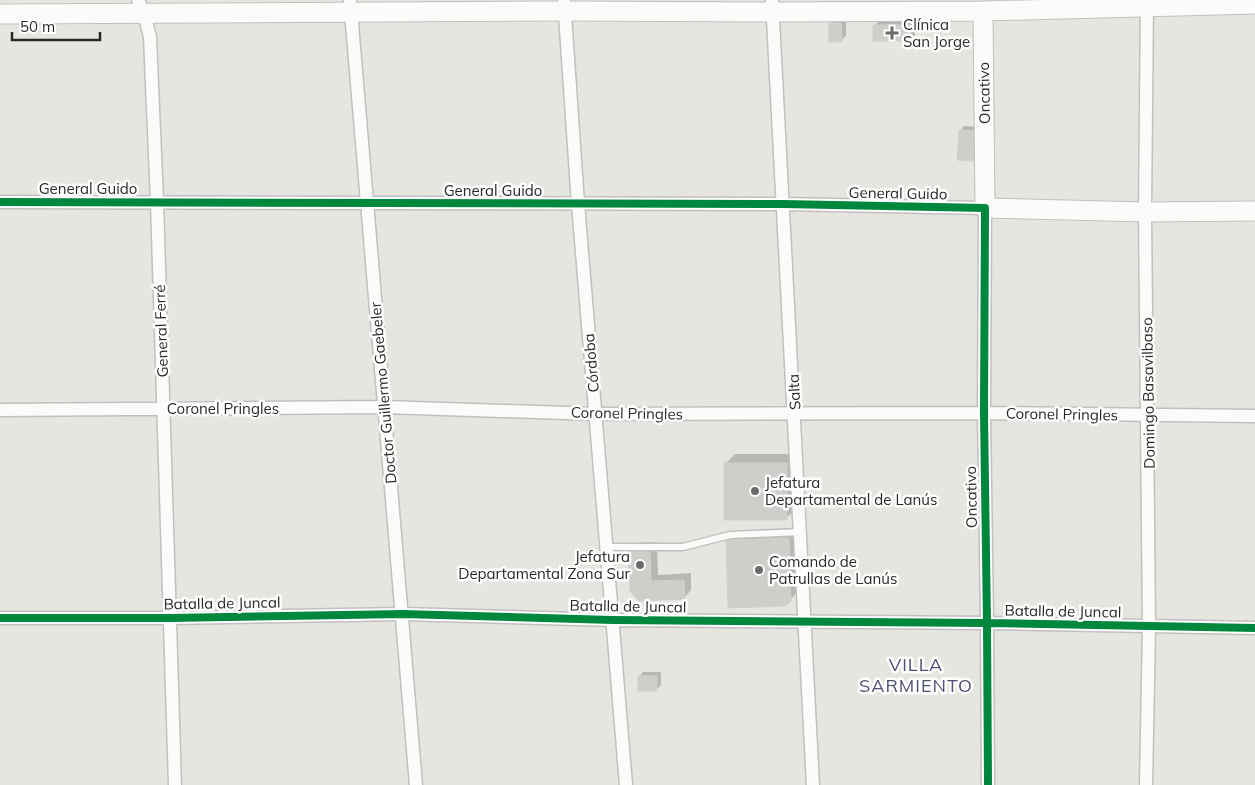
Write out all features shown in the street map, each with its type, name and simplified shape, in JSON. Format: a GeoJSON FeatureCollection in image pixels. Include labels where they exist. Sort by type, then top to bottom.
{"type":"FeatureCollection","features":[{"type":"Feature","properties":{"kind":"main road"},"geometry":{"type":"LineString","coordinates":[[0,14],[141,7],[1255,4]]}},
{"type":"Feature","properties":{"kind":"main road","name":"Oncativo"},"geometry":{"type":"LineString","coordinates":[[982,5],[985,208]]}},
{"type":"Feature","properties":{"kind":"main road","name":"General Guido"},"geometry":{"type":"LineString","coordinates":[[985,208],[1145,212],[1255,211]]}},
{"type":"Feature","properties":{"kind":"street","name":"Domingo Basavilbaso"},"geometry":{"type":"LineString","coordinates":[[1146,785],[1149,627],[1145,212],[1147,3]]}},
{"type":"Feature","properties":{"kind":"street","name":"Doctor Guillermo Gaebeler"},"geometry":{"type":"LineString","coordinates":[[351,6],[366,204],[403,614],[416,785]]}},
{"type":"Feature","properties":{"kind":"street","name":"Córdoba"},"geometry":{"type":"LineString","coordinates":[[564,6],[578,204],[626,785]]}},
{"type":"Feature","properties":{"kind":"street","name":"Salta"},"geometry":{"type":"LineString","coordinates":[[773,6],[814,785]]}},
{"type":"Feature","properties":{"kind":"street","name":"General Ferré"},"geometry":{"type":"LineString","coordinates":[[141,7],[150,37],[175,785]]}},
{"type":"Feature","properties":{"kind":"street","name":"General Guido"},"geometry":{"type":"LineString","coordinates":[[0,202],[783,204],[985,208]]}},
{"type":"Feature","properties":{"kind":"street","name":"Oncativo"},"geometry":{"type":"LineString","coordinates":[[985,208],[984,413],[988,623],[988,785]]}},
{"type":"Feature","properties":{"kind":"street","name":"Coronel Pringles"},"geometry":{"type":"LineString","coordinates":[[0,410],[384,407],[595,414],[984,413],[1255,416]]}},
{"type":"Feature","properties":{"kind":"street","name":"Batalla de Juncal"},"geometry":{"type":"LineString","coordinates":[[0,618],[170,618],[403,614],[613,620],[988,623],[1255,628]]}},
{"type":"Feature","properties":{"kind":"lane"},"geometry":{"type":"LineString","coordinates":[[607,547],[683,546],[730,535],[800,532]]}},
{"type":"Feature","properties":{"kind":"building"},"geometry":{"type":"Polygon","coordinates":[[[829,23],[841,23],[842,42],[829,42],[829,23]]]}},
{"type":"Feature","properties":{"kind":"building","name":"Clínica San Jorge"},"geometry":{"type":"Polygon","coordinates":[[[873,25],[911,25],[911,41],[873,41],[873,25]]]}},
{"type":"Feature","properties":{"kind":"building"},"geometry":{"type":"Polygon","coordinates":[[[959,130],[976,131],[975,146],[958,146],[959,130]]]}},
{"type":"Feature","properties":{"kind":"building"},"geometry":{"type":"Polygon","coordinates":[[[958,146],[975,146],[974,161],[957,160],[958,146]]]}},
{"type":"Feature","properties":{"kind":"building","name":"Jefatura Departamental de Lanús"},"geometry":{"type":"Polygon","coordinates":[[[724,463],[787,463],[787,520],[724,520],[724,463]]]}},
{"type":"Feature","properties":{"kind":"building","name":"Comando de Patrullas de Lanús"},"geometry":{"type":"Polygon","coordinates":[[[789,538],[791,601],[786,606],[728,608],[726,540],[789,538]]]}},
{"type":"Feature","properties":{"kind":"building","name":"Jefatura Departamental Zona Sur"},"geometry":{"type":"Polygon","coordinates":[[[650,549],[651,581],[684,580],[685,599],[639,601],[630,591],[628,550],[650,549]]]}},
{"type":"Feature","properties":{"kind":"building"},"geometry":{"type":"Polygon","coordinates":[[[638,676],[657,676],[657,691],[638,691],[638,676]]]}},
{"type":"Feature","properties":{"kind":"cycle path"},"geometry":{"type":"LineString","coordinates":[[0,202],[783,204],[985,208],[984,413],[988,785]]}},
{"type":"Feature","properties":{"kind":"cycle path"},"geometry":{"type":"LineString","coordinates":[[0,618],[170,618],[403,614],[613,620],[987,623],[1255,628]]}},
{"type":"Feature","properties":{"kind":"place","name":"Clínica San Jorge"},"geometry":{"type":"Point","coordinates":[892,33]}},
{"type":"Feature","properties":{"kind":"place","name":"Jefatura Departamental de Lanús"},"geometry":{"type":"Point","coordinates":[755,491]}},
{"type":"Feature","properties":{"kind":"place","name":"Jefatura Departamental Zona Sur"},"geometry":{"type":"Point","coordinates":[640,565]}},
{"type":"Feature","properties":{"kind":"place","name":"Comando de Patrullas de Lanús"},"geometry":{"type":"Point","coordinates":[759,570]}},
{"type":"Feature","properties":{"kind":"district","name":"VILLA SARMIENTO"},"geometry":{"type":"Point","coordinates":[916,674]}}]}
